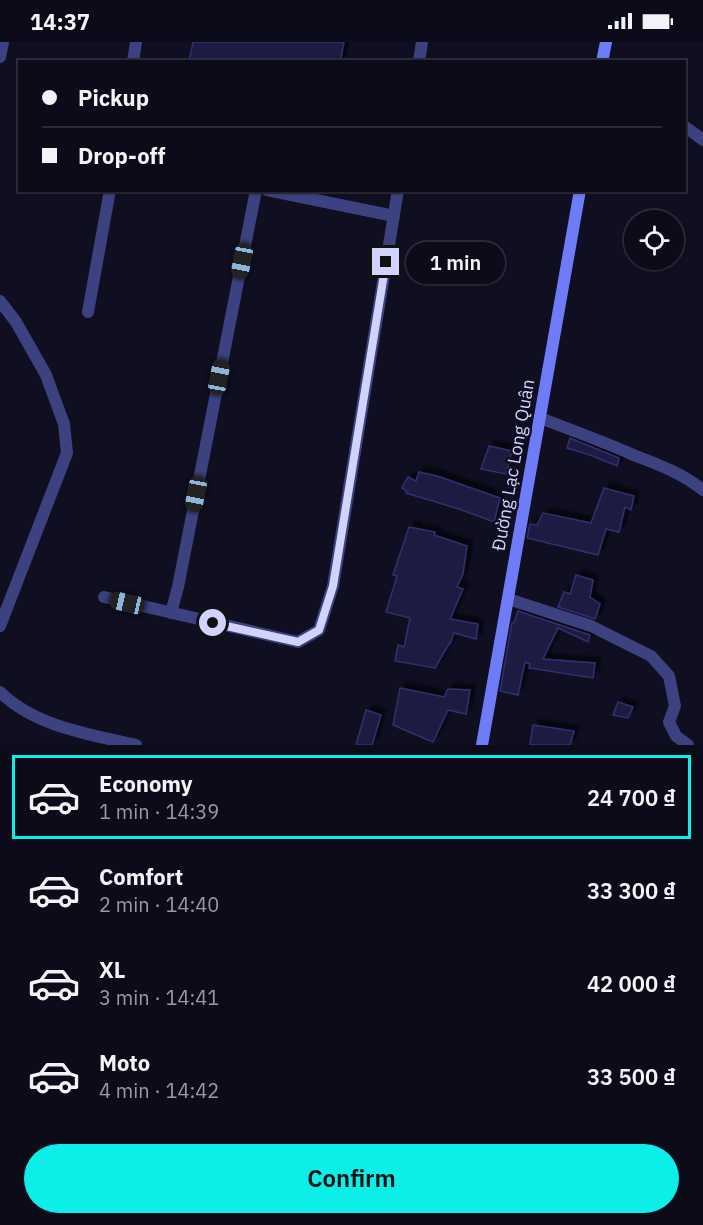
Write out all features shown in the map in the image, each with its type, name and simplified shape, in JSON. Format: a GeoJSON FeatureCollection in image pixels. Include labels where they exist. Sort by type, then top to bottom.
{"type":"FeatureCollection","features":[{"type":"Feature","properties":{"kind":"main road"},"geometry":{"type":"LineString","coordinates":[[602,60],[606,42]]}},
{"type":"Feature","properties":{"kind":"main road","name":"Đường Lạc Long Quân"},"geometry":{"type":"LineString","coordinates":[[482,745],[580,192]]}},
{"type":"Feature","properties":{"kind":"street"},"geometry":{"type":"LineString","coordinates":[[0,57],[3,42]]}},
{"type":"Feature","properties":{"kind":"street"},"geometry":{"type":"LineString","coordinates":[[133,60],[136,42]]}},
{"type":"Feature","properties":{"kind":"street"},"geometry":{"type":"LineString","coordinates":[[419,60],[422,42]]}},
{"type":"Feature","properties":{"kind":"street"},"geometry":{"type":"LineString","coordinates":[[686,127],[703,140]]}},
{"type":"Feature","properties":{"kind":"street"},"geometry":{"type":"LineString","coordinates":[[88,312],[110,192]]}},
{"type":"Feature","properties":{"kind":"street"},"geometry":{"type":"LineString","coordinates":[[171,613],[256,192]]}},
{"type":"Feature","properties":{"kind":"street"},"geometry":{"type":"LineString","coordinates":[[277,192],[394,216]]}},
{"type":"Feature","properties":{"kind":"street"},"geometry":{"type":"LineString","coordinates":[[104,597],[298,642],[319,630],[333,586],[398,192]]}},
{"type":"Feature","properties":{"kind":"street"},"geometry":{"type":"LineString","coordinates":[[0,301],[16,322],[46,375],[64,424],[67,453],[0,626]]}},
{"type":"Feature","properties":{"kind":"street"},"geometry":{"type":"LineString","coordinates":[[540,418],[667,468],[703,490]]}},
{"type":"Feature","properties":{"kind":"street"},"geometry":{"type":"LineString","coordinates":[[508,599],[591,626],[651,656],[669,676],[675,706],[669,722],[676,736],[688,745]]}},
{"type":"Feature","properties":{"kind":"street"},"geometry":{"type":"LineString","coordinates":[[0,692],[6,702],[63,728],[136,745]]}},
{"type":"Feature","properties":{"kind":"building"},"geometry":{"type":"Polygon","coordinates":[[[193,42],[344,42],[340,60],[189,60],[193,42]]]}},
{"type":"Feature","properties":{"kind":"building"},"geometry":{"type":"Polygon","coordinates":[[[570,438],[619,458],[617,466],[567,448],[570,438]]]}},
{"type":"Feature","properties":{"kind":"building"},"geometry":{"type":"Polygon","coordinates":[[[489,446],[512,451],[506,474],[481,469],[489,446]]]}},
{"type":"Feature","properties":{"kind":"building"},"geometry":{"type":"Polygon","coordinates":[[[419,472],[500,498],[494,522],[406,493],[407,491],[402,488],[408,477],[416,481],[419,472]]]}},
{"type":"Feature","properties":{"kind":"building"},"geometry":{"type":"Polygon","coordinates":[[[604,488],[634,496],[631,510],[625,507],[619,532],[606,529],[598,555],[527,538],[530,524],[537,525],[543,513],[591,523],[604,488]]]}},
{"type":"Feature","properties":{"kind":"building"},"geometry":{"type":"Polygon","coordinates":[[[409,527],[435,532],[434,535],[467,546],[463,574],[457,587],[463,589],[450,619],[478,624],[476,639],[454,633],[435,668],[395,661],[398,645],[404,647],[410,618],[386,612],[397,576],[393,575],[409,527]]]}},
{"type":"Feature","properties":{"kind":"building"},"geometry":{"type":"Polygon","coordinates":[[[576,575],[593,580],[590,597],[600,604],[595,619],[558,607],[564,592],[570,594],[576,575]]]}},
{"type":"Feature","properties":{"kind":"building"},"geometry":{"type":"Polygon","coordinates":[[[518,611],[590,635],[588,642],[558,628],[543,659],[595,663],[593,678],[529,668],[530,664],[525,662],[518,695],[500,691],[512,623],[518,611]]]}},
{"type":"Feature","properties":{"kind":"building"},"geometry":{"type":"Polygon","coordinates":[[[400,688],[444,697],[448,689],[470,690],[466,714],[448,710],[433,742],[393,725],[400,688]]]}},
{"type":"Feature","properties":{"kind":"building"},"geometry":{"type":"Polygon","coordinates":[[[618,702],[633,707],[628,718],[613,715],[618,702]]]}},
{"type":"Feature","properties":{"kind":"building"},"geometry":{"type":"Polygon","coordinates":[[[366,710],[381,715],[372,745],[356,745],[366,710]]]}},
{"type":"Feature","properties":{"kind":"building"},"geometry":{"type":"Polygon","coordinates":[[[533,725],[574,731],[570,745],[530,745],[533,725]]]}},
{"type":"Feature","properties":{"kind":"route"},"geometry":{"type":"LineString","coordinates":[[213,623],[298,642],[319,630],[333,586],[386,262]]}}]}
